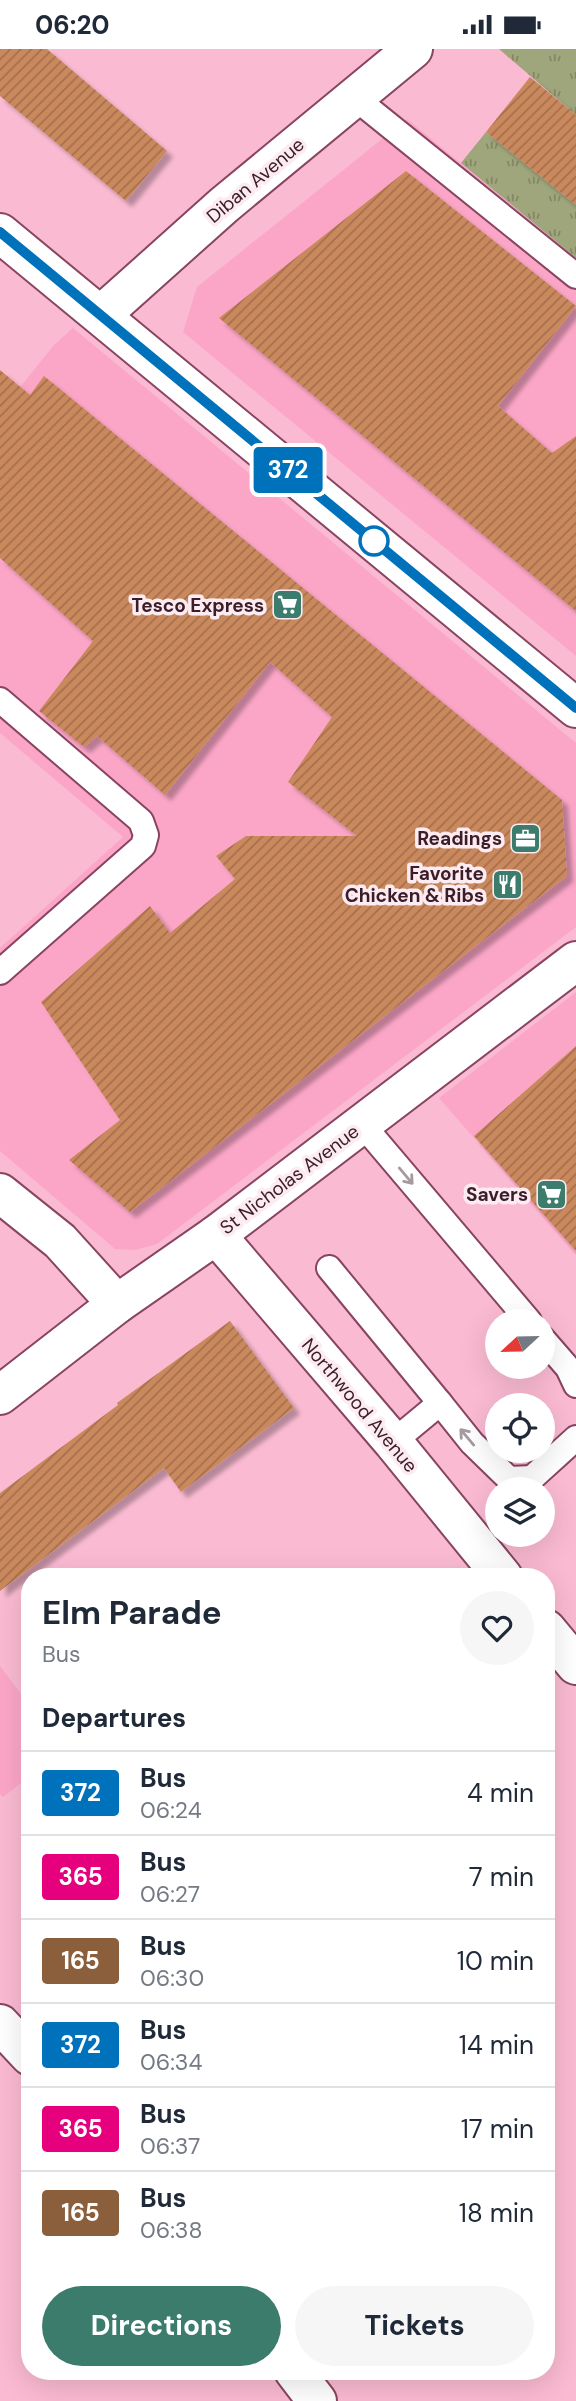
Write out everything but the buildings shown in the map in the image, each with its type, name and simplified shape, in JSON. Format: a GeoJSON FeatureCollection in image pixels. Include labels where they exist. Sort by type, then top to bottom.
{"type":"FeatureCollection","features":[{"type":"Feature","properties":{"kind":"street","name":"Diban Avenue"},"geometry":{"type":"LineString","coordinates":[[101,314],[224,205],[413,49]]}},
{"type":"Feature","properties":{"kind":"street"},"geometry":{"type":"LineString","coordinates":[[0,233],[576,708]]}},
{"type":"Feature","properties":{"kind":"street","name":"St Nicholas Avenue"},"geometry":{"type":"LineString","coordinates":[[0,1395],[117,1304],[216,1235],[576,961]]}},
{"type":"Feature","properties":{"kind":"street"},"geometry":{"type":"LineString","coordinates":[[0,1193],[60,1241],[117,1304]]}},
{"type":"Feature","properties":{"kind":"street","name":"Northwood Avenue"},"geometry":{"type":"LineString","coordinates":[[216,1235],[393,1442],[496,1568]]}},
{"type":"Feature","properties":{"kind":"street"},"geometry":{"type":"LineString","coordinates":[[555,1640],[576,1665]]}},
{"type":"Feature","properties":{"kind":"street"},"geometry":{"type":"LineString","coordinates":[[0,2024],[21,2046]]}},
{"type":"Feature","properties":{"kind":"street"},"geometry":{"type":"LineString","coordinates":[[301,2380],[317,2401]]}},
{"type":"Feature","properties":{"kind":"lane"},"geometry":{"type":"LineString","coordinates":[[354,97],[576,277]]}},
{"type":"Feature","properties":{"kind":"lane"},"geometry":{"type":"LineString","coordinates":[[0,700],[141,821],[146,835],[143,846],[0,972]]}},
{"type":"Feature","properties":{"kind":"lane"},"geometry":{"type":"LineString","coordinates":[[362,1124],[519,1309]]}},
{"type":"Feature","properties":{"kind":"lane"},"geometry":{"type":"LineString","coordinates":[[329,1268],[472,1443],[509,1479],[532,1478],[576,1438]]}},
{"type":"Feature","properties":{"kind":"lane"},"geometry":{"type":"LineString","coordinates":[[555,1353],[568,1368],[576,1385]]}},
{"type":"Feature","properties":{"kind":"lane"},"geometry":{"type":"LineString","coordinates":[[393,1442],[440,1403]]}},
{"type":"Feature","properties":{"kind":"shaded area"},"geometry":{"type":"Polygon","coordinates":[[[407,119],[576,258],[576,656],[183,332],[197,287],[407,119]]]}},
{"type":"Feature","properties":{"kind":"shaded area"},"geometry":{"type":"Polygon","coordinates":[[[73,328],[576,743],[576,927],[157,1244],[135,1250],[115,1249],[0,1151],[0,948],[123,837],[0,733],[0,412],[54,345],[73,328]]]}},
{"type":"Feature","properties":{"kind":"shaded area"},"geometry":{"type":"Polygon","coordinates":[[[576,992],[576,1255],[439,1098],[576,992]]]}},
{"type":"Feature","properties":{"kind":"shaded area"},"geometry":{"type":"Polygon","coordinates":[[[0,1666],[21,1694],[21,1783],[3,1797],[0,1794],[0,1666]]]}},
{"type":"Feature","properties":{"kind":"green space"},"geometry":{"type":"Polygon","coordinates":[[[499,49],[576,49],[576,115],[499,49]]]}},
{"type":"Feature","properties":{"kind":"green space"},"geometry":{"type":"Polygon","coordinates":[[[486,132],[576,205],[576,258],[461,163],[486,132]]]}},
{"type":"Feature","properties":{"kind":"bus line","name":"372"},"geometry":{"type":"LineString","coordinates":[[0,232],[576,708]]}},
{"type":"Feature","properties":{"kind":"place","name":"Tesco Express"},"geometry":{"type":"Point","coordinates":[287,605]}},
{"type":"Feature","properties":{"kind":"place","name":"Readings"},"geometry":{"type":"Point","coordinates":[525,838]}},
{"type":"Feature","properties":{"kind":"place","name":"Favorite Chicken & Ribs"},"geometry":{"type":"Point","coordinates":[507,884]}},
{"type":"Feature","properties":{"kind":"place","name":"Savers"},"geometry":{"type":"Point","coordinates":[551,1194]}}]}
